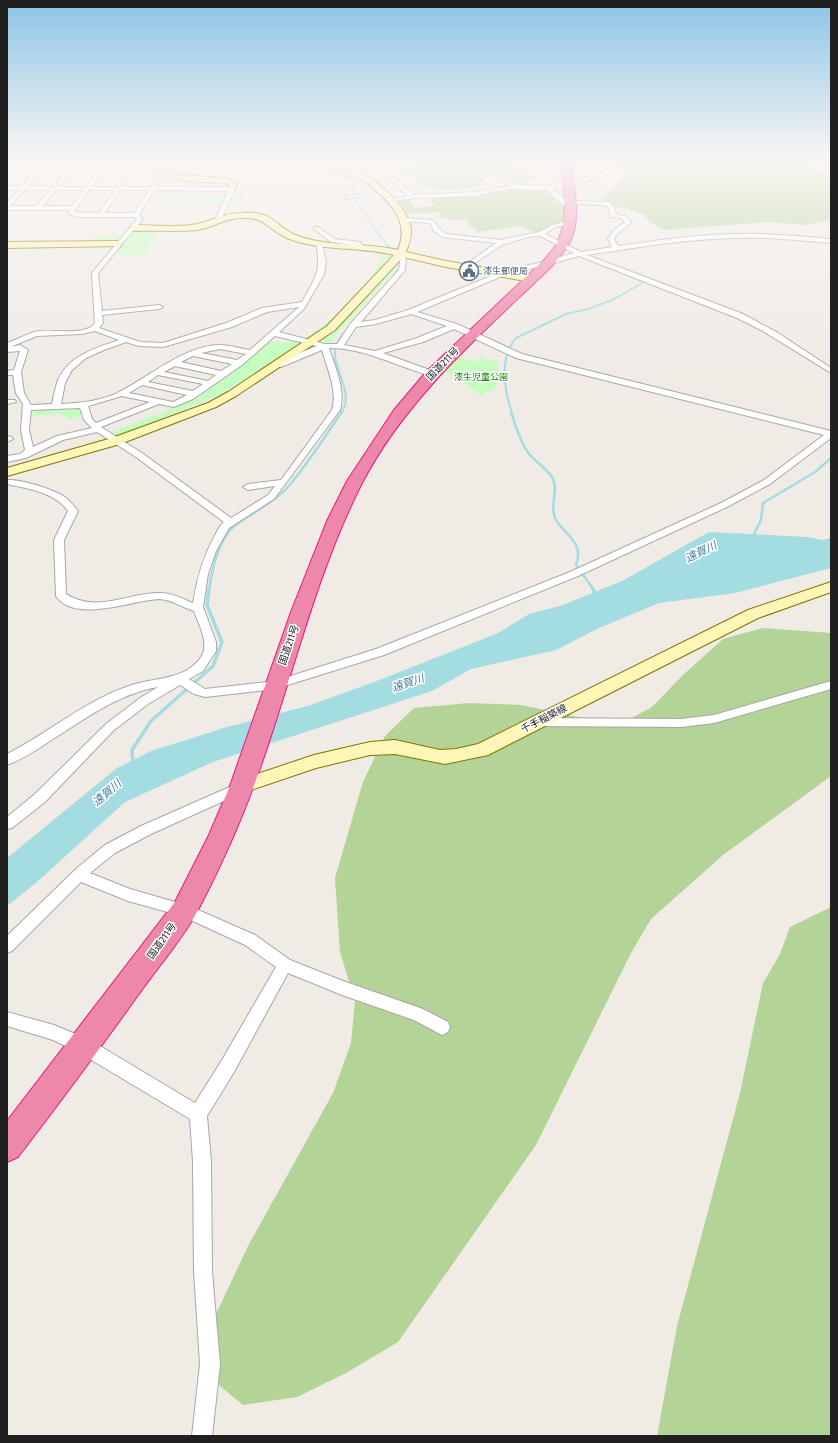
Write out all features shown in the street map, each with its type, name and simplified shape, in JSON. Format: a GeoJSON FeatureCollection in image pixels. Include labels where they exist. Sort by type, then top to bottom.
{"type":"FeatureCollection","features":[{"type":"Feature","properties":{"kind":"highway","name":"国道211号"},"geometry":{"type":"LineString","coordinates":[[9,1140],[84,1046],[184,910],[221,837],[246,776],[273,690],[325,549],[355,481],[399,413],[432,374],[472,334],[549,262],[562,246],[567,236],[568,226]]}},
{"type":"Feature","properties":{"kind":"street"},"geometry":{"type":"LineString","coordinates":[[95,329],[99,323],[95,273],[133,228],[188,228],[197,226]]}},
{"type":"Feature","properties":{"kind":"street"},"geometry":{"type":"LineString","coordinates":[[275,226],[288,235],[319,244],[360,246],[531,279]]}},
{"type":"Feature","properties":{"kind":"street"},"geometry":{"type":"LineString","coordinates":[[339,346],[354,325],[402,270],[402,254],[407,238],[405,226]]}},
{"type":"Feature","properties":{"kind":"street"},"geometry":{"type":"LineString","coordinates":[[435,226],[436,230],[448,237],[482,239],[500,242]]}},
{"type":"Feature","properties":{"kind":"street"},"geometry":{"type":"LineString","coordinates":[[466,267],[500,242],[518,237],[541,234],[553,226]]}},
{"type":"Feature","properties":{"kind":"street"},"geometry":{"type":"LineString","coordinates":[[616,248],[611,239],[614,234],[624,226]]}},
{"type":"Feature","properties":{"kind":"street"},"geometry":{"type":"LineString","coordinates":[[316,228],[333,241],[360,244],[360,246]]}},
{"type":"Feature","properties":{"kind":"street"},"geometry":{"type":"LineString","coordinates":[[541,234],[578,254],[742,317],[769,331],[831,371]]}},
{"type":"Feature","properties":{"kind":"street"},"geometry":{"type":"LineString","coordinates":[[354,325],[376,322],[411,312],[501,273],[578,254],[672,240],[721,237],[763,236],[831,241]]}},
{"type":"Feature","properties":{"kind":"street"},"geometry":{"type":"LineString","coordinates":[[820,240],[831,248]]}},
{"type":"Feature","properties":{"kind":"street"},"geometry":{"type":"LineString","coordinates":[[7,245],[118,244]]}},
{"type":"Feature","properties":{"kind":"street"},"geometry":{"type":"LineString","coordinates":[[122,394],[174,405],[194,394],[239,363],[302,308],[322,274],[323,261],[319,244]]}},
{"type":"Feature","properties":{"kind":"street"},"geometry":{"type":"LineString","coordinates":[[8,477],[116,441],[212,405],[311,343],[340,319],[402,254]]}},
{"type":"Feature","properties":{"kind":"street"},"geometry":{"type":"LineString","coordinates":[[7,346],[36,334],[82,332],[95,329],[139,344],[163,345],[229,325],[265,310],[304,304]]}},
{"type":"Feature","properties":{"kind":"street"},"geometry":{"type":"LineString","coordinates":[[98,313],[159,307]]}},
{"type":"Feature","properties":{"kind":"street"},"geometry":{"type":"LineString","coordinates":[[411,312],[454,326],[520,356],[831,434]]}},
{"type":"Feature","properties":{"kind":"street"},"geometry":{"type":"LineString","coordinates":[[375,353],[420,340],[454,326]]}},
{"type":"Feature","properties":{"kind":"street"},"geometry":{"type":"LineString","coordinates":[[273,333],[325,346],[339,346],[375,353],[432,374]]}},
{"type":"Feature","properties":{"kind":"street"},"geometry":{"type":"LineString","coordinates":[[56,406],[62,378],[72,365],[91,353],[127,339]]}},
{"type":"Feature","properties":{"kind":"street"},"geometry":{"type":"LineString","coordinates":[[278,365],[325,346]]}},
{"type":"Feature","properties":{"kind":"street"},"geometry":{"type":"LineString","coordinates":[[7,824],[40,798],[110,727],[144,701],[181,680],[198,668],[210,651],[210,642],[199,609],[203,574],[207,561],[220,532],[230,522],[271,497],[284,482],[320,430],[336,410],[338,403],[337,389],[325,346]]}},
{"type":"Feature","properties":{"kind":"street"},"geometry":{"type":"LineString","coordinates":[[7,351],[17,347],[24,350],[17,372],[18,390],[22,399],[27,403],[28,408],[25,430],[29,450],[27,453]]}},
{"type":"Feature","properties":{"kind":"street"},"geometry":{"type":"LineString","coordinates":[[28,408],[83,405],[122,394],[174,363],[209,348],[220,347],[252,353]]}},
{"type":"Feature","properties":{"kind":"street"},"geometry":{"type":"LineString","coordinates":[[192,354],[239,363]]}},
{"type":"Feature","properties":{"kind":"street"},"geometry":{"type":"LineString","coordinates":[[174,363],[223,374]]}},
{"type":"Feature","properties":{"kind":"street"},"geometry":{"type":"LineString","coordinates":[[7,373],[17,372]]}},
{"type":"Feature","properties":{"kind":"street"},"geometry":{"type":"LineString","coordinates":[[158,373],[208,383]]}},
{"type":"Feature","properties":{"kind":"street"},"geometry":{"type":"LineString","coordinates":[[142,383],[194,394]]}},
{"type":"Feature","properties":{"kind":"street"},"geometry":{"type":"LineString","coordinates":[[7,459],[27,453],[60,438],[97,427],[158,402]]}},
{"type":"Feature","properties":{"kind":"street"},"geometry":{"type":"LineString","coordinates":[[83,405],[88,420],[116,441],[139,455],[230,522]]}},
{"type":"Feature","properties":{"kind":"street"},"geometry":{"type":"LineString","coordinates":[[7,760],[23,752],[87,710],[128,691],[157,683],[181,680],[198,691],[205,693],[273,690],[438,630],[574,574],[673,530],[767,482],[831,434]]}},
{"type":"Feature","properties":{"kind":"street"},"geometry":{"type":"LineString","coordinates":[[8,477],[58,496],[69,504],[73,511],[58,540],[61,596],[67,601],[75,604],[107,606],[162,596],[199,609]]}},
{"type":"Feature","properties":{"kind":"street"},"geometry":{"type":"LineString","coordinates":[[248,487],[284,482]]}},
{"type":"Feature","properties":{"kind":"street","name":"千手稲築線"},"geometry":{"type":"LineString","coordinates":[[246,776],[363,749],[391,746],[440,757],[460,756],[482,750],[753,614],[793,599],[831,588]]}},
{"type":"Feature","properties":{"kind":"street"},"geometry":{"type":"LineString","coordinates":[[536,722],[688,722],[714,719],[831,685]]}},
{"type":"Feature","properties":{"kind":"street"},"geometry":{"type":"LineString","coordinates":[[7,946],[79,876],[110,849],[246,776]]}},
{"type":"Feature","properties":{"kind":"street"},"geometry":{"type":"LineString","coordinates":[[79,876],[128,895],[184,910],[250,940],[285,965],[342,988],[418,1014],[442,1027]]}},
{"type":"Feature","properties":{"kind":"street"},"geometry":{"type":"LineString","coordinates":[[202,1436],[210,1364],[203,1272],[202,1160],[198,1114],[228,1066],[285,965]]}},
{"type":"Feature","properties":{"kind":"street"},"geometry":{"type":"LineString","coordinates":[[7,1019],[54,1033],[84,1046],[198,1114]]}},
{"type":"Feature","properties":{"kind":"green space"},"geometry":{"type":"Polygon","coordinates":[[[471,226],[517,226],[478,232],[471,226]]]}},
{"type":"Feature","properties":{"kind":"green space"},"geometry":{"type":"Polygon","coordinates":[[[520,226],[564,226],[564,229],[551,227],[541,234],[520,226]]]}},
{"type":"Feature","properties":{"kind":"green space"},"geometry":{"type":"Polygon","coordinates":[[[657,226],[711,226],[664,230],[657,226]]]}},
{"type":"Feature","properties":{"kind":"green space"},"geometry":{"type":"Polygon","coordinates":[[[138,230],[159,230],[146,255],[116,255],[125,242],[90,242],[94,235],[129,235],[138,230]]]}},
{"type":"Feature","properties":{"kind":"green space"},"geometry":{"type":"Polygon","coordinates":[[[372,248],[392,252],[399,260],[394,273],[336,335],[331,344],[311,339],[215,397],[117,436],[111,432],[161,413],[193,398],[216,381],[220,382],[270,341],[285,343],[289,340],[298,343],[310,336],[347,306],[368,282],[376,269],[381,256],[372,248]]]}},
{"type":"Feature","properties":{"kind":"green space","name":"漆生児童公園"},"geometry":{"type":"Polygon","coordinates":[[[454,357],[476,362],[481,358],[497,362],[499,371],[496,388],[481,396],[455,376],[441,370],[454,357]]]}},
{"type":"Feature","properties":{"kind":"green space"},"geometry":{"type":"Polygon","coordinates":[[[81,408],[82,416],[69,420],[59,414],[33,416],[34,410],[81,408]]]}},
{"type":"Feature","properties":{"kind":"green space"},"geometry":{"type":"Polygon","coordinates":[[[763,628],[831,633],[831,776],[723,855],[651,919],[631,953],[536,1145],[398,1342],[346,1373],[297,1397],[243,1405],[220,1386],[203,1342],[248,1246],[333,1093],[351,1043],[355,1001],[340,952],[335,878],[363,782],[385,736],[414,708],[469,703],[521,705],[587,719],[628,720],[652,707],[683,675],[723,639],[763,628]]]}},
{"type":"Feature","properties":{"kind":"green space"},"geometry":{"type":"Polygon","coordinates":[[[831,907],[831,1436],[657,1436],[677,1326],[740,1093],[763,983],[780,954],[790,927],[831,907]]]}},
{"type":"Feature","properties":{"kind":"water","name":"遠賀川"},"geometry":{"type":"Polygon","coordinates":[[[709,532],[808,537],[822,540],[831,538],[831,568],[735,593],[659,603],[599,628],[556,650],[471,669],[432,691],[213,762],[125,802],[37,882],[7,906],[7,858],[117,768],[151,751],[227,727],[311,705],[382,679],[498,633],[529,614],[563,605],[622,581],[709,532]]]}},
{"type":"Feature","properties":{"kind":"waterway"},"geometry":{"type":"LineString","coordinates":[[374,226],[392,252]]}},
{"type":"Feature","properties":{"kind":"waterway"},"geometry":{"type":"LineString","coordinates":[[396,272],[400,265]]}},
{"type":"Feature","properties":{"kind":"waterway"},"geometry":{"type":"LineString","coordinates":[[392,278],[396,271]]}},
{"type":"Feature","properties":{"kind":"waterway"},"geometry":{"type":"LineString","coordinates":[[512,413],[505,384],[505,364],[507,354],[516,338],[566,314],[588,309],[614,299],[644,282],[624,273]]}},
{"type":"Feature","properties":{"kind":"waterway"},"geometry":{"type":"LineString","coordinates":[[341,413],[345,405],[346,396],[338,369],[335,351],[338,341],[347,330]]}},
{"type":"Feature","properties":{"kind":"waterway"},"geometry":{"type":"LineString","coordinates":[[209,590],[217,554],[225,537],[237,524],[275,499],[286,489],[308,461],[342,412]]}},
{"type":"Feature","properties":{"kind":"waterway"},"geometry":{"type":"LineString","coordinates":[[511,412],[518,434],[526,450],[553,479],[555,484],[553,513],[559,524],[576,544],[578,550],[576,565],[594,590]]}},
{"type":"Feature","properties":{"kind":"waterway"},"geometry":{"type":"LineString","coordinates":[[753,536],[761,520],[763,503],[815,472],[831,458]]}},
{"type":"Feature","properties":{"kind":"waterway"},"geometry":{"type":"LineString","coordinates":[[133,764],[132,750],[151,721],[213,666],[222,642],[207,605],[209,589]]}},
{"type":"Feature","properties":{"kind":"waterway"},"geometry":{"type":"LineString","coordinates":[[593,589],[596,596]]}},
{"type":"Feature","properties":{"kind":"place","name":"漆生郵便局"},"geometry":{"type":"Point","coordinates":[469,271]}}]}
